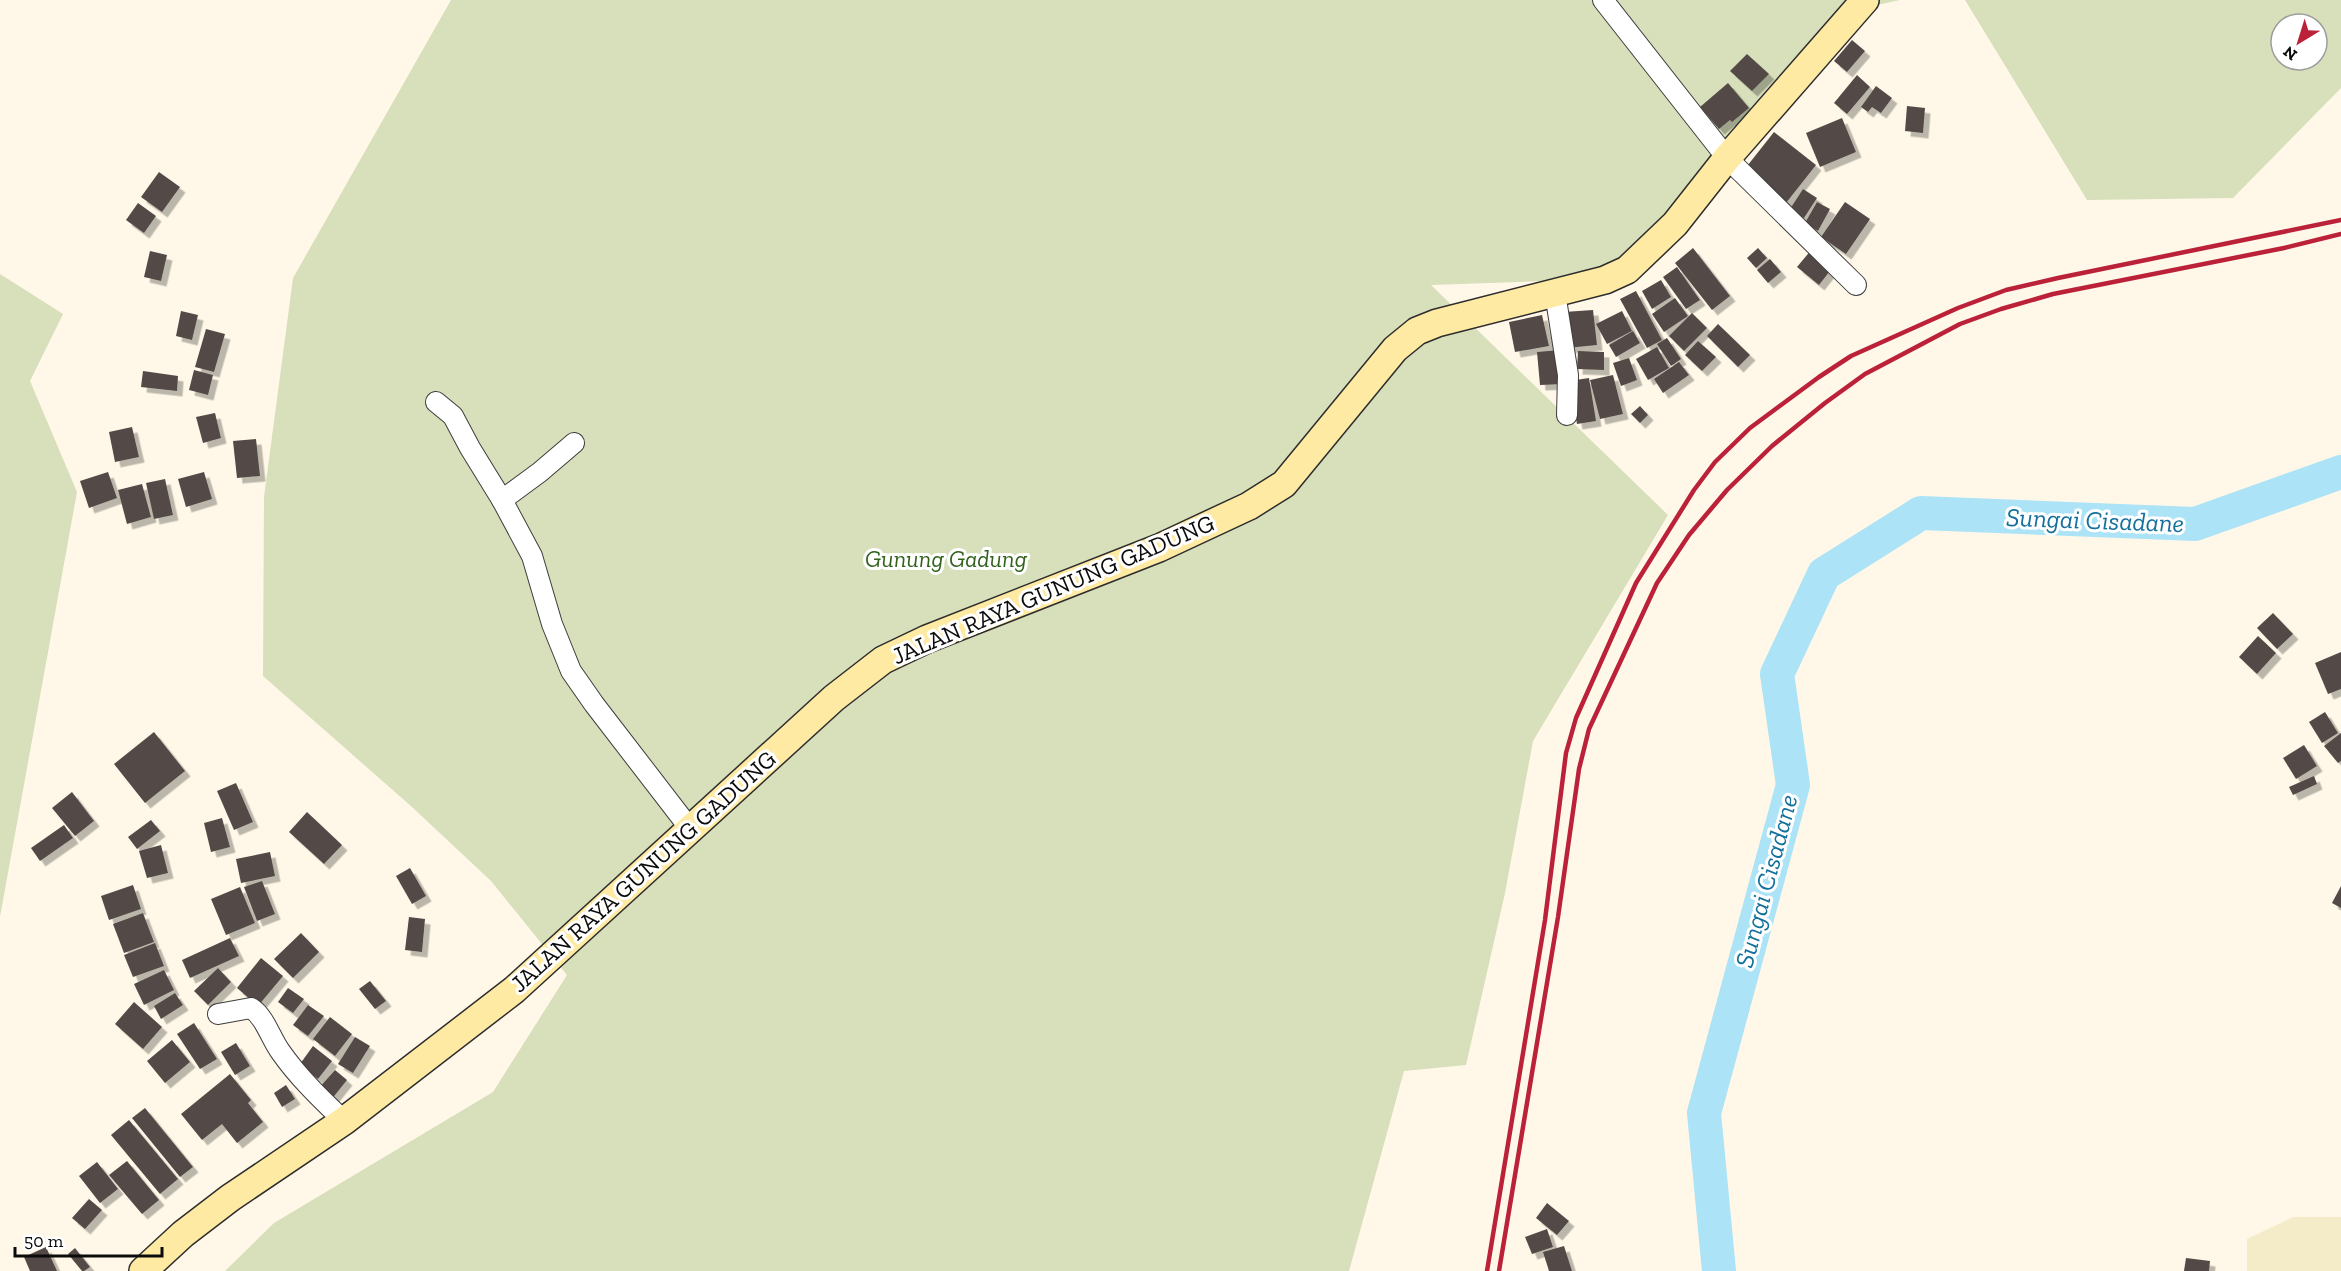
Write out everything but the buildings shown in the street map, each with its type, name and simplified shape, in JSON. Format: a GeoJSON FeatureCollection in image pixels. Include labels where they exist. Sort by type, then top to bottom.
{"type":"FeatureCollection","features":[{"type":"Feature","properties":{"kind":"street"},"geometry":{"type":"LineString","coordinates":[[1604,0],[1727,158],[1856,285]]}},
{"type":"Feature","properties":{"kind":"street","name":"JALAN RAYA GUNUNG GADUNG"},"geometry":{"type":"LineString","coordinates":[[143,1271],[183,1234],[230,1198],[344,1121],[514,990],[834,698],[884,660],[965,624],[1159,548],[1249,506],[1284,484],[1395,349],[1417,331],[1437,323],[1605,280],[1627,270],[1675,224],[1727,158],[1865,0]]}},
{"type":"Feature","properties":{"kind":"street"},"geometry":{"type":"LineString","coordinates":[[1556,293],[1567,366],[1567,415]]}},
{"type":"Feature","properties":{"kind":"street"},"geometry":{"type":"LineString","coordinates":[[436,402],[453,416],[532,556],[552,624],[571,671],[691,830]]}},
{"type":"Feature","properties":{"kind":"street"},"geometry":{"type":"LineString","coordinates":[[502,500],[540,472],[574,442]]}},
{"type":"Feature","properties":{"kind":"street"},"geometry":{"type":"LineString","coordinates":[[218,1014],[251,1008],[258,1012],[279,1049],[294,1069],[344,1121]]}},
{"type":"Feature","properties":{"kind":"shaded area"},"geometry":{"type":"Polygon","coordinates":[[[2293,1217],[2341,1217],[2341,1271],[2247,1271],[2247,1239],[2293,1217]]]}},
{"type":"Feature","properties":{"kind":"green space","name":"Gunung Gadung"},"geometry":{"type":"Polygon","coordinates":[[[451,0],[1900,0],[1863,8],[1727,158],[1602,279],[1431,285],[1668,515],[1533,741],[1505,893],[1466,1065],[1404,1071],[1349,1271],[225,1271],[274,1223],[493,1092],[567,975],[491,881],[412,807],[263,676],[264,497],[293,278],[451,0]]]}},
{"type":"Feature","properties":{"kind":"green space"},"geometry":{"type":"Polygon","coordinates":[[[1965,0],[2341,0],[2341,88],[2233,198],[2087,200],[1965,0]]]}},
{"type":"Feature","properties":{"kind":"green space"},"geometry":{"type":"Polygon","coordinates":[[[0,274],[63,314],[30,381],[77,492],[0,917],[0,274]]]}},
{"type":"Feature","properties":{"kind":"waterway","name":"Sungai Cisadane"},"geometry":{"type":"LineString","coordinates":[[1719,1271],[1704,1113],[1793,785],[1777,674],[1824,574],[1921,513],[2195,524],[2341,472]]}},
{"type":"Feature","properties":{"kind":"railway"},"geometry":{"type":"LineString","coordinates":[[1487,1271],[1545,920],[1566,753],[1576,718],[1636,583],[1694,490],[1715,462],[1750,428],[1851,356],[1958,308],[2006,290],[2058,278],[2341,220]]}},
{"type":"Feature","properties":{"kind":"railway"},"geometry":{"type":"LineString","coordinates":[[1499,1271],[1558,917],[1579,769],[1589,729],[1657,583],[1689,535],[1727,490],[1772,446],[1825,403],[1865,374],[1960,324],[2053,294],[2284,248],[2341,234]]}}]}
